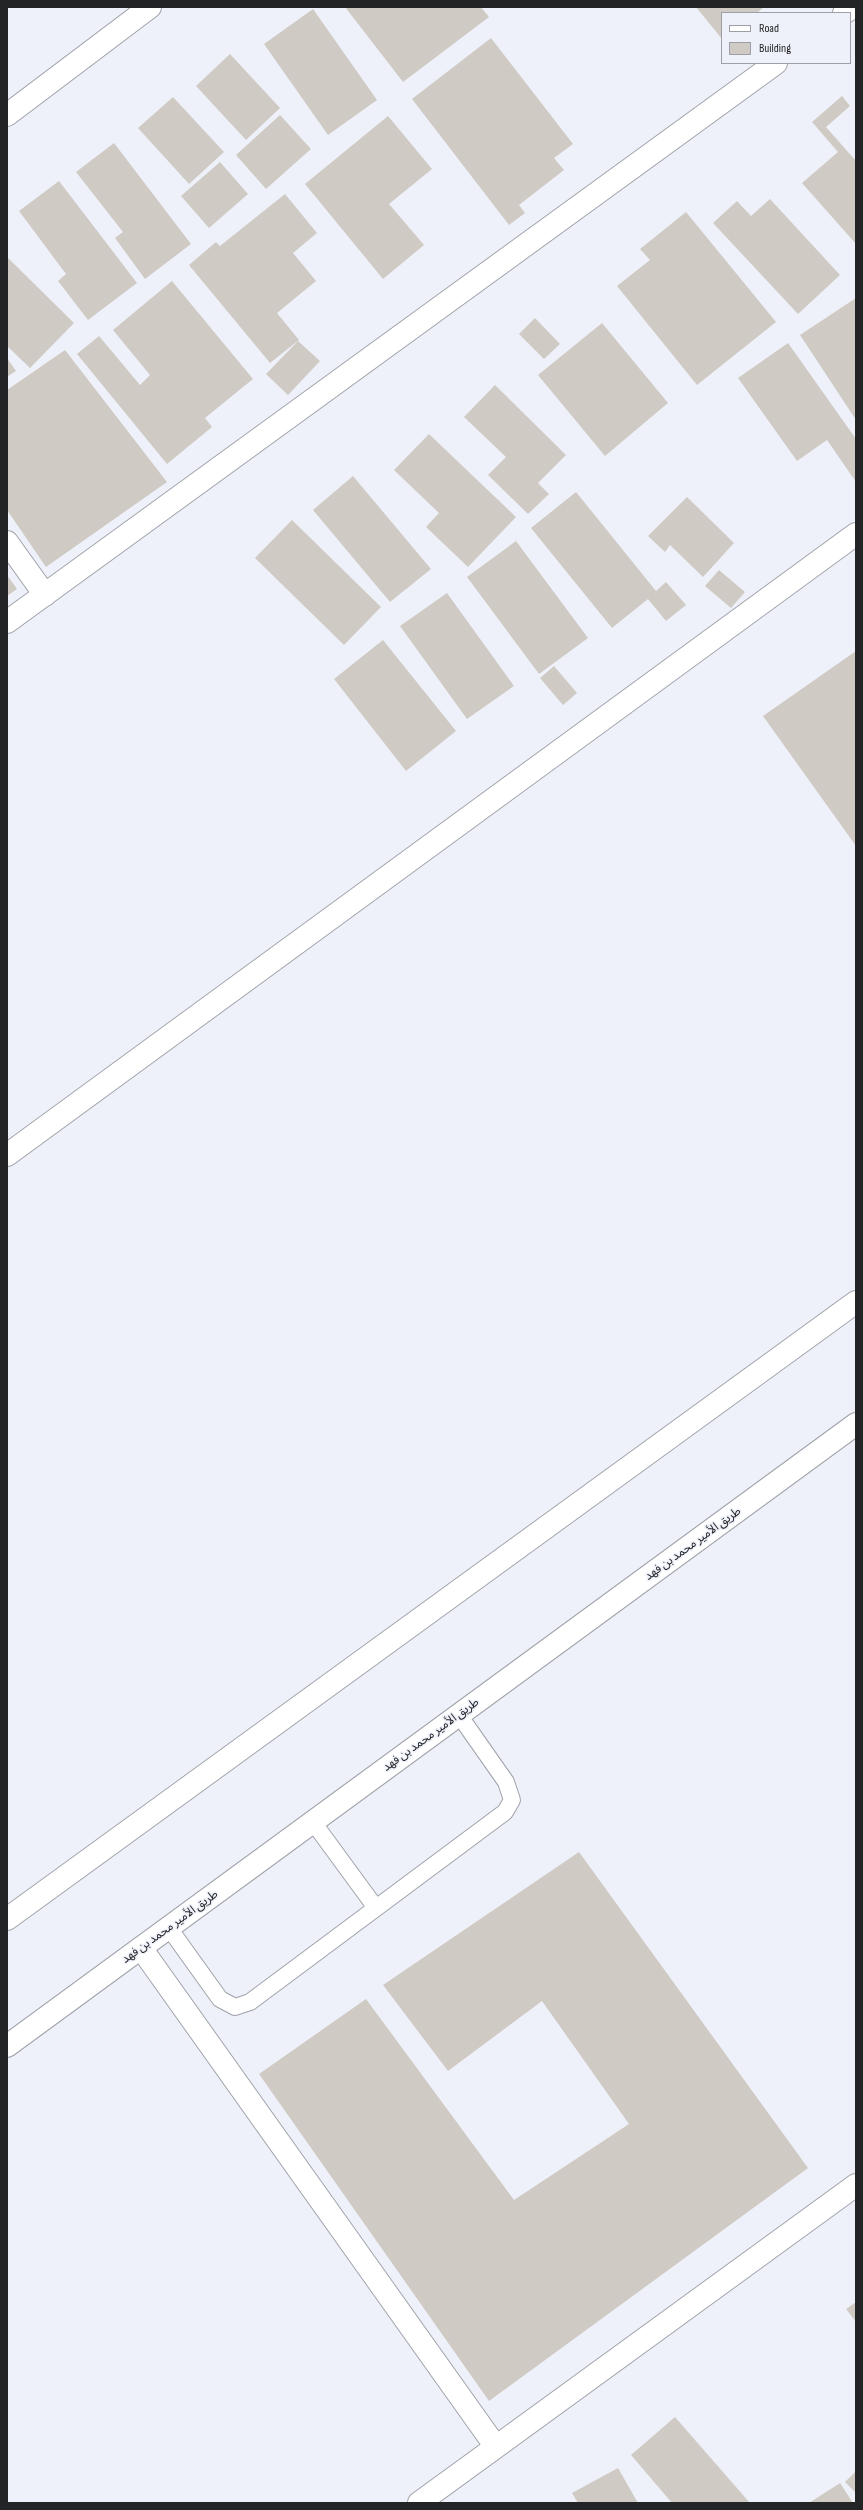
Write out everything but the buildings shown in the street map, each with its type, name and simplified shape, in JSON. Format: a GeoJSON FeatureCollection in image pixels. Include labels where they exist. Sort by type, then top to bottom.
{"type":"FeatureCollection","features":[{"type":"Feature","properties":{"kind":"street"},"geometry":{"type":"LineString","coordinates":[[7,115],[150,7]]}},
{"type":"Feature","properties":{"kind":"street"},"geometry":{"type":"LineString","coordinates":[[7,622],[775,64]]}},
{"type":"Feature","properties":{"kind":"street"},"geometry":{"type":"LineString","coordinates":[[7,1155],[856,534]]}},
{"type":"Feature","properties":{"kind":"street"},"geometry":{"type":"LineString","coordinates":[[7,542],[45,595]]}},
{"type":"Feature","properties":{"kind":"street"},"geometry":{"type":"LineString","coordinates":[[7,1920],[856,1302]]}},
{"type":"Feature","properties":{"kind":"street","name":"طريق الأمير محمد بن فهد"},"geometry":{"type":"LineString","coordinates":[[7,2046],[459,1715],[852,1431]]}},
{"type":"Feature","properties":{"kind":"street"},"geometry":{"type":"LineString","coordinates":[[141,1948],[496,2447]]}},
{"type":"Feature","properties":{"kind":"street"},"geometry":{"type":"LineString","coordinates":[[419,2503],[856,2185]]}},
{"type":"Feature","properties":{"kind":"lane"},"geometry":{"type":"LineString","coordinates":[[169,1928],[220,1999],[235,2007],[250,2002],[505,1812],[512,1800],[506,1782],[459,1715]]}},
{"type":"Feature","properties":{"kind":"lane"},"geometry":{"type":"LineString","coordinates":[[313,1822],[376,1908]]}}]}
